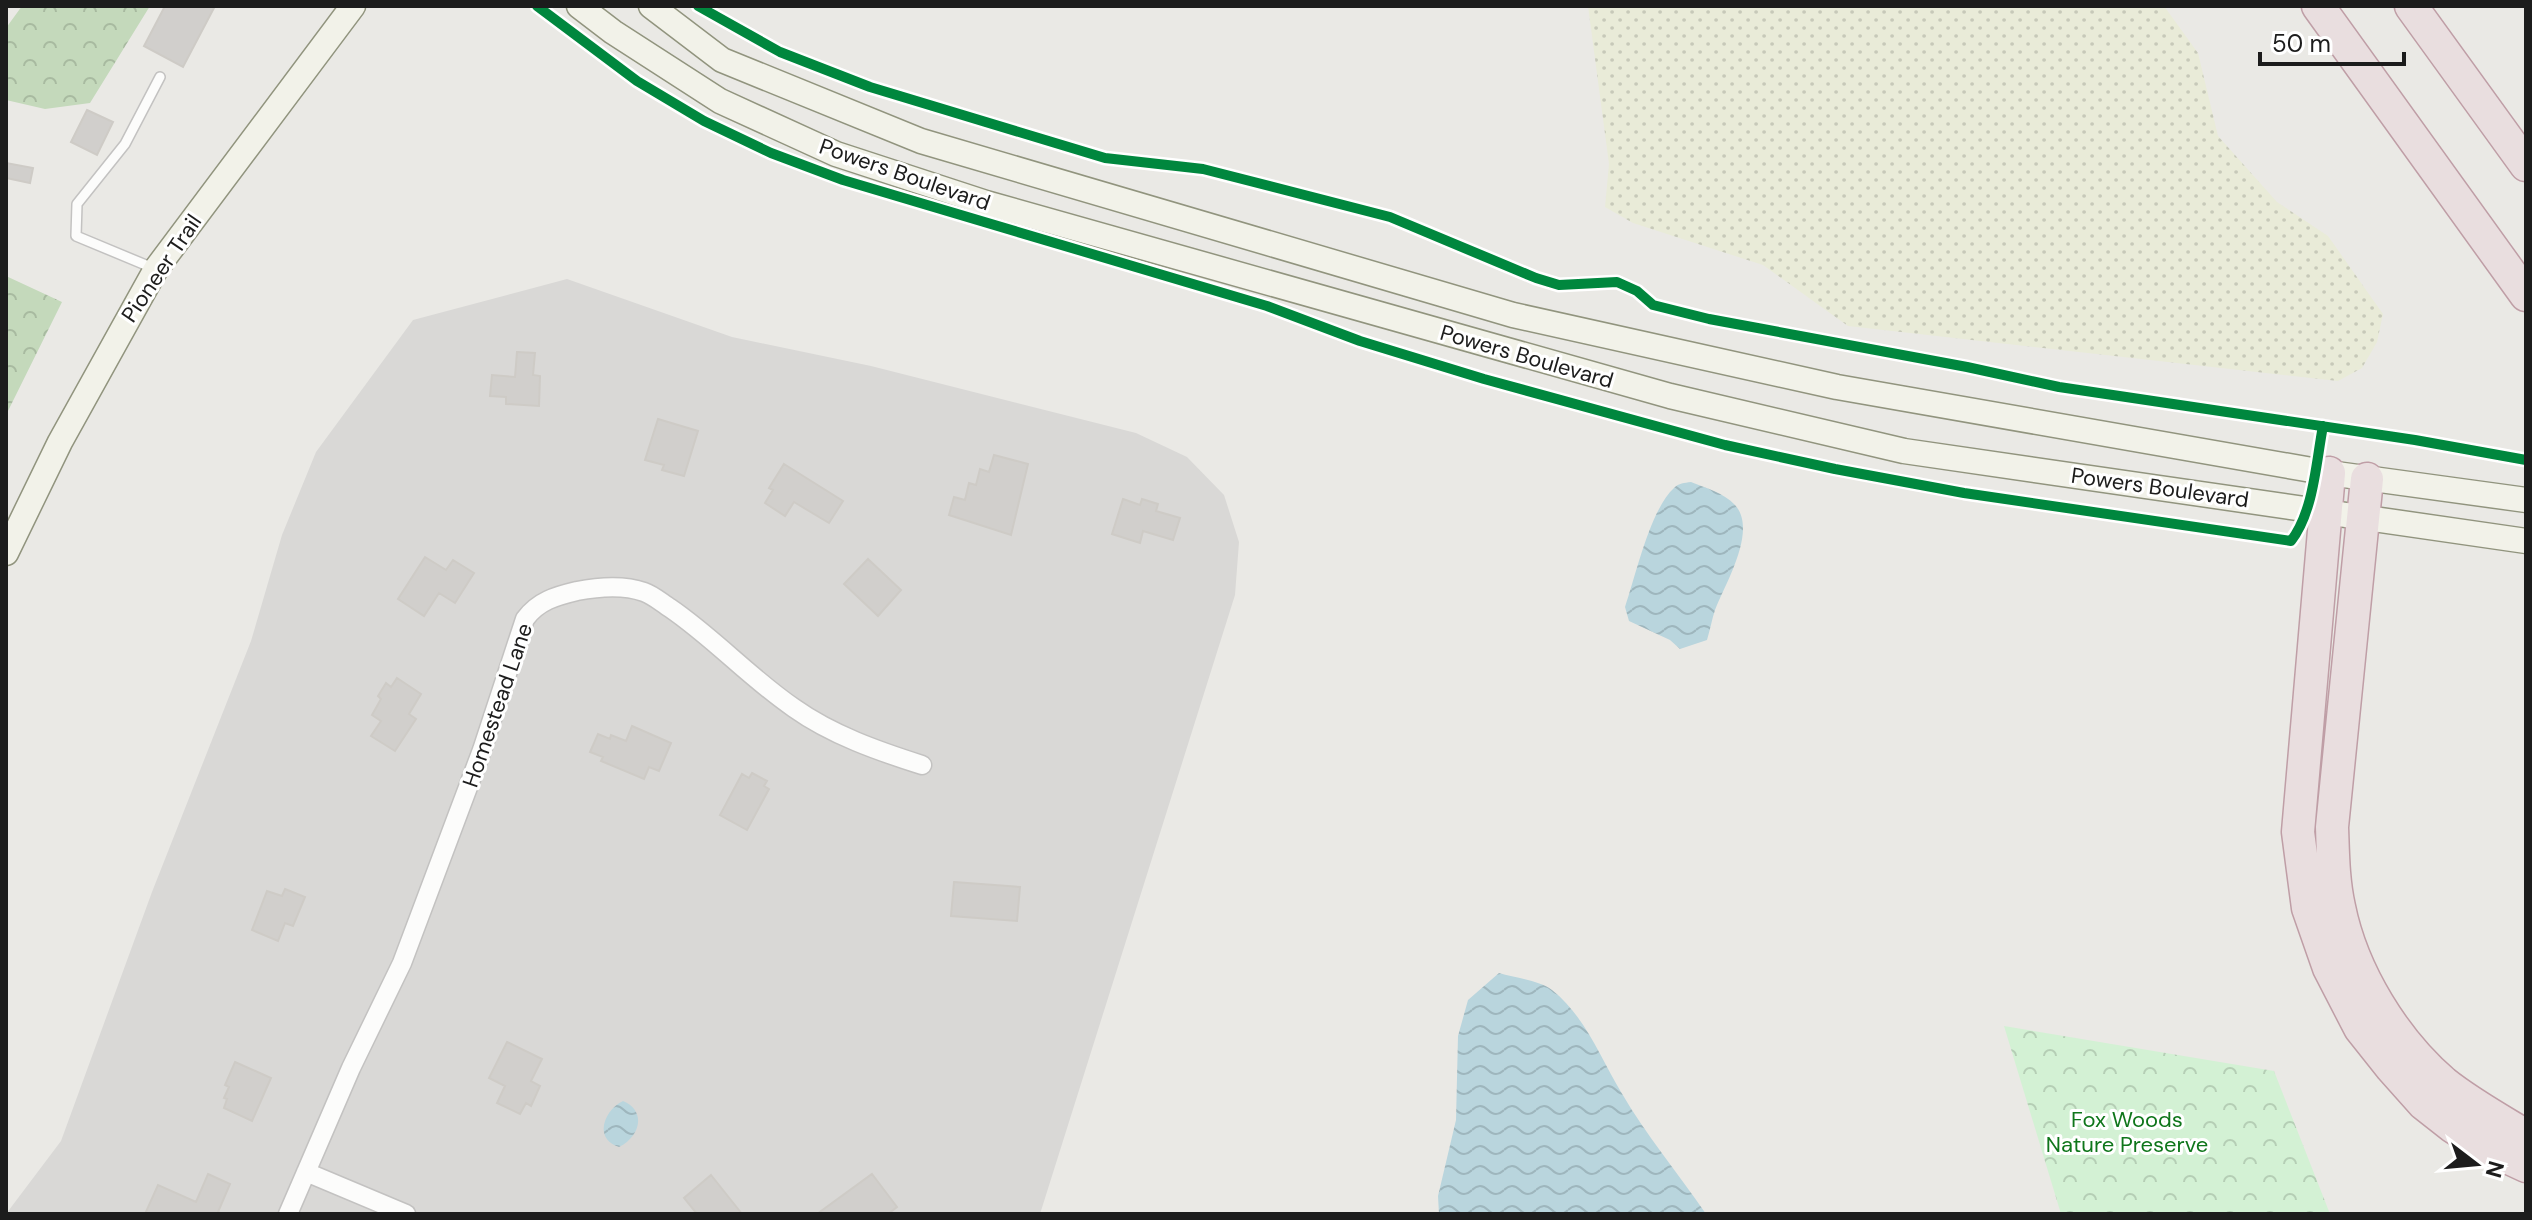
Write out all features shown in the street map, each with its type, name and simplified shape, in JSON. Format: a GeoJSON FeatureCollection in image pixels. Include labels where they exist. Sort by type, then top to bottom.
{"type":"FeatureCollection","features":[{"type":"Feature","properties":{"kind":"highway"},"geometry":{"type":"LineString","coordinates":[[2318,6],[2526,295]]}},
{"type":"Feature","properties":{"kind":"highway"},"geometry":{"type":"LineString","coordinates":[[2411,6],[2526,165]]}},
{"type":"Feature","properties":{"kind":"highway"},"geometry":{"type":"LineString","coordinates":[[2329,473],[2298,832],[2308,908],[2329,968],[2360,1028],[2391,1067],[2424,1104],[2452,1126],[2483,1146],[2526,1166]]}},
{"type":"Feature","properties":{"kind":"highway"},"geometry":{"type":"LineString","coordinates":[[2367,479],[2332,827],[2339,909],[2352,948],[2392,1026],[2418,1059],[2445,1083],[2526,1136]]}},
{"type":"Feature","properties":{"kind":"main road","name":"Pioneer Trail"},"geometry":{"type":"LineString","coordinates":[[6,553],[118,332],[156,269],[353,6]]}},
{"type":"Feature","properties":{"kind":"main road","name":"Powers Boulevard"},"geometry":{"type":"LineString","coordinates":[[579,6],[613,32],[720,101],[836,154],[986,203],[1670,396],[1904,451],[2526,541]]}},
{"type":"Feature","properties":{"kind":"main road","name":"Powers Boulevard"},"geometry":{"type":"LineString","coordinates":[[651,6],[722,60],[921,141],[1513,315],[1837,387],[2329,473],[2526,500]]}},
{"type":"Feature","properties":{"kind":"street","name":"Homestead Lane"},"geometry":{"type":"LineString","coordinates":[[288,1214],[351,1068],[402,963],[482,750],[525,619],[535,606],[563,594],[589,589],[622,588],[646,592],[689,621],[757,681],[797,711],[870,748],[922,765]]}},
{"type":"Feature","properties":{"kind":"street"},"geometry":{"type":"LineString","coordinates":[[306,1172],[406,1214]]}},
{"type":"Feature","properties":{"kind":"lane"},"geometry":{"type":"LineString","coordinates":[[156,269],[76,236],[77,204],[125,144],[160,77]]}},
{"type":"Feature","properties":{"kind":"shaded area"},"geometry":{"type":"Polygon","coordinates":[[[567,279],[732,337],[871,366],[1136,433],[1187,457],[1224,495],[1239,542],[1235,595],[1040,1214],[6,1214],[61,1141],[152,892],[251,641],[282,535],[316,452],[413,320],[567,279]]]}},
{"type":"Feature","properties":{"kind":"green space"},"geometry":{"type":"Polygon","coordinates":[[[22,6],[150,6],[90,103],[45,109],[6,100],[6,28],[22,6]]]}},
{"type":"Feature","properties":{"kind":"green space"},"geometry":{"type":"Polygon","coordinates":[[[1588,6],[2164,6],[2198,53],[2218,136],[2277,202],[2328,236],[2383,314],[2377,342],[2362,368],[2338,381],[1848,326],[1763,265],[1633,223],[1605,207],[1609,164],[1588,6]]]}},
{"type":"Feature","properties":{"kind":"green space"},"geometry":{"type":"Polygon","coordinates":[[[6,276],[62,302],[6,415],[6,276]]]}},
{"type":"Feature","properties":{"kind":"green space","name":"Fox Woods Nature Preserve"},"geometry":{"type":"Polygon","coordinates":[[[2004,1026],[2274,1071],[2330,1214],[2061,1214],[2004,1026]]]}},
{"type":"Feature","properties":{"kind":"water"},"geometry":{"type":"Polygon","coordinates":[[[1691,482],[1731,501],[1741,516],[1743,528],[1737,557],[1715,610],[1707,640],[1680,649],[1670,640],[1629,621],[1625,607],[1658,511],[1674,488],[1691,482]]]}},
{"type":"Feature","properties":{"kind":"water"},"geometry":{"type":"Polygon","coordinates":[[[1499,973],[1547,987],[1564,1000],[1591,1038],[1651,1139],[1706,1214],[1439,1214],[1438,1196],[1456,1120],[1458,1036],[1468,1000],[1499,973]]]}},
{"type":"Feature","properties":{"kind":"water"},"geometry":{"type":"Polygon","coordinates":[[[623,1101],[635,1111],[638,1124],[632,1137],[619,1147],[606,1138],[604,1124],[611,1111],[623,1101]]]}},
{"type":"Feature","properties":{"kind":"building"},"geometry":{"type":"Polygon","coordinates":[[[165,6],[215,6],[183,67],[144,46],[165,6]]]}},
{"type":"Feature","properties":{"kind":"building"},"geometry":{"type":"Polygon","coordinates":[[[87,110],[113,122],[97,155],[71,142],[87,110]]]}},
{"type":"Feature","properties":{"kind":"building"},"geometry":{"type":"Polygon","coordinates":[[[6,163],[33,168],[30,183],[6,178],[6,163]]]}},
{"type":"Feature","properties":{"kind":"building"},"geometry":{"type":"Polygon","coordinates":[[[517,352],[535,353],[533,375],[540,376],[539,406],[506,404],[506,397],[490,396],[492,375],[515,377],[517,352]]]}},
{"type":"Feature","properties":{"kind":"building"},"geometry":{"type":"Polygon","coordinates":[[[658,419],[698,431],[684,476],[662,470],[664,465],[645,460],[658,419]]]}},
{"type":"Feature","properties":{"kind":"building"},"geometry":{"type":"Polygon","coordinates":[[[994,455],[1028,464],[1011,535],[949,515],[954,497],[965,500],[969,483],[976,485],[980,469],[989,472],[994,455]]]}},
{"type":"Feature","properties":{"kind":"building"},"geometry":{"type":"Polygon","coordinates":[[[784,464],[843,501],[829,523],[794,502],[785,516],[765,503],[773,490],[769,488],[784,464]]]}},
{"type":"Feature","properties":{"kind":"building"},"geometry":{"type":"Polygon","coordinates":[[[1123,499],[1140,505],[1142,499],[1158,504],[1156,511],[1180,518],[1173,540],[1143,531],[1140,543],[1112,534],[1123,499]]]}},
{"type":"Feature","properties":{"kind":"building"},"geometry":{"type":"Polygon","coordinates":[[[425,557],[446,570],[453,560],[474,573],[455,603],[439,593],[424,616],[398,599],[425,557]]]}},
{"type":"Feature","properties":{"kind":"building"},"geometry":{"type":"Polygon","coordinates":[[[868,559],[901,590],[878,616],[844,584],[868,559]]]}},
{"type":"Feature","properties":{"kind":"building"},"geometry":{"type":"Polygon","coordinates":[[[397,678],[421,694],[409,714],[416,719],[395,751],[371,736],[381,721],[372,715],[381,699],[378,696],[386,683],[391,687],[397,678]]]}},
{"type":"Feature","properties":{"kind":"building"},"geometry":{"type":"Polygon","coordinates":[[[632,726],[671,743],[659,771],[649,767],[644,779],[601,761],[603,757],[590,752],[598,734],[626,741],[632,726]]]}},
{"type":"Feature","properties":{"kind":"building"},"geometry":{"type":"Polygon","coordinates":[[[752,773],[767,781],[764,786],[769,789],[747,830],[720,815],[742,774],[749,778],[752,773]]]}},
{"type":"Feature","properties":{"kind":"building"},"geometry":{"type":"Polygon","coordinates":[[[954,882],[1020,887],[1017,921],[951,916],[954,882]]]}},
{"type":"Feature","properties":{"kind":"building"},"geometry":{"type":"Polygon","coordinates":[[[285,889],[305,897],[293,926],[285,923],[278,941],[252,930],[267,891],[282,896],[285,889]]]}},
{"type":"Feature","properties":{"kind":"building"},"geometry":{"type":"Polygon","coordinates":[[[507,1042],[542,1059],[531,1081],[540,1086],[531,1106],[526,1103],[520,1114],[497,1103],[505,1086],[489,1078],[507,1042]]]}},
{"type":"Feature","properties":{"kind":"building"},"geometry":{"type":"Polygon","coordinates":[[[235,1062],[271,1078],[252,1121],[224,1108],[229,1087],[225,1085],[235,1062]]]}},
{"type":"Feature","properties":{"kind":"building"},"geometry":{"type":"Polygon","coordinates":[[[208,1174],[230,1184],[218,1212],[222,1214],[145,1214],[158,1185],[196,1202],[208,1174]]]}},
{"type":"Feature","properties":{"kind":"building"},"geometry":{"type":"Polygon","coordinates":[[[872,1174],[897,1207],[888,1214],[817,1214],[872,1174]]]}},
{"type":"Feature","properties":{"kind":"building"},"geometry":{"type":"Polygon","coordinates":[[[711,1175],[742,1214],[697,1214],[684,1198],[711,1175]]]}},
{"type":"Feature","properties":{"kind":"cycle path"},"geometry":{"type":"LineString","coordinates":[[537,6],[637,81],[704,121],[771,153],[843,180],[1267,306],[1360,341],[1484,379],[1725,445],[1964,493],[2291,541],[2309,501],[2323,426]]}},
{"type":"Feature","properties":{"kind":"cycle path"},"geometry":{"type":"LineString","coordinates":[[698,6],[780,52],[870,87],[1105,158],[1203,169],[1390,217],[1559,285],[1617,282],[1637,291],[1653,305],[1709,319],[2059,387],[2415,440],[2526,460]]}}]}
